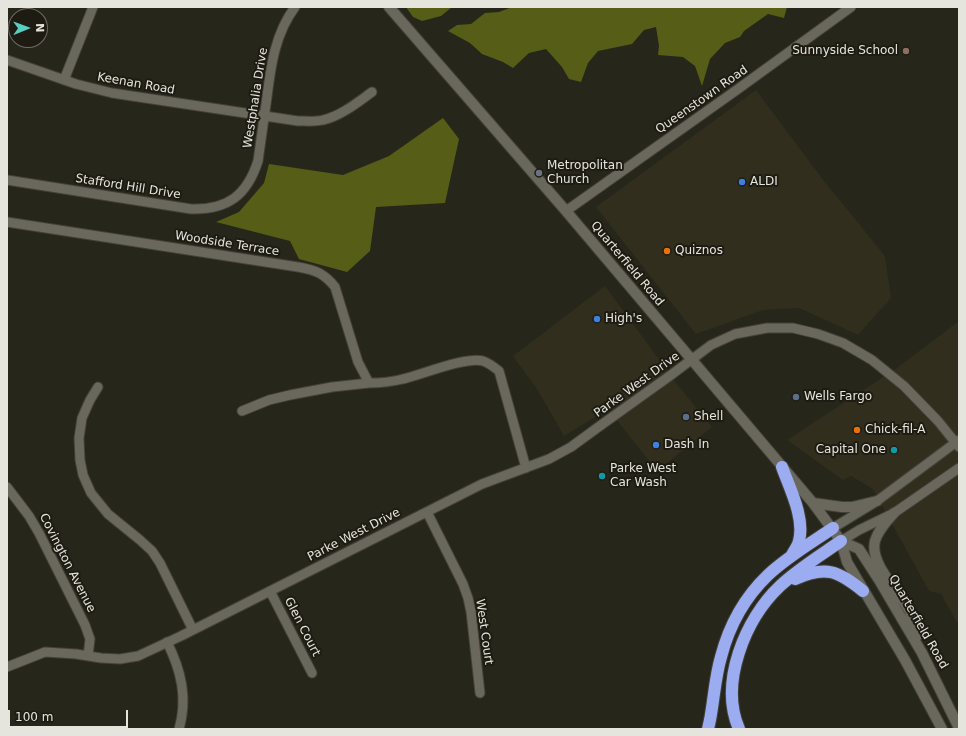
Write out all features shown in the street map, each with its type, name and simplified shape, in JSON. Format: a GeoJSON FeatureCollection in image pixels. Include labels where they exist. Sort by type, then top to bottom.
{"type":"FeatureCollection","features":[{"type":"Feature","properties":{"kind":"highway"},"geometry":{"type":"LineString","coordinates":[[782,467],[799,513],[800,523],[799,542],[790,558]]}},
{"type":"Feature","properties":{"kind":"highway"},"geometry":{"type":"LineString","coordinates":[[708,729],[720,658],[726,640],[743,606],[753,591],[768,575],[833,528]]}},
{"type":"Feature","properties":{"kind":"highway"},"geometry":{"type":"LineString","coordinates":[[739,729],[732,703],[732,683],[740,649],[749,627],[762,607],[779,587],[842,541]]}},
{"type":"Feature","properties":{"kind":"highway"},"geometry":{"type":"LineString","coordinates":[[779,587],[813,572],[832,572],[848,579],[863,591]]}},
{"type":"Feature","properties":{"kind":"main road","name":"Quarterfield Road"},"geometry":{"type":"LineString","coordinates":[[389,7],[566,211],[833,528],[842,541],[847,562],[905,660],[942,729]]}},
{"type":"Feature","properties":{"kind":"main road"},"geometry":{"type":"LineString","coordinates":[[813,503],[852,507],[877,501]]}},
{"type":"Feature","properties":{"kind":"main road"},"geometry":{"type":"LineString","coordinates":[[894,513],[879,532],[875,541],[874,549],[876,559],[910,612],[922,653]]}},
{"type":"Feature","properties":{"kind":"main road","name":"Quarterfield Road"},"geometry":{"type":"LineString","coordinates":[[842,541],[859,549],[898,611],[922,653],[959,728]]}},
{"type":"Feature","properties":{"kind":"street"},"geometry":{"type":"LineString","coordinates":[[64,80],[93,7]]}},
{"type":"Feature","properties":{"kind":"street","name":"Westphalia Drive"},"geometry":{"type":"LineString","coordinates":[[241,192],[247,186],[254,174],[258,161],[275,48],[282,29],[295,7]]}},
{"type":"Feature","properties":{"kind":"street","name":"Queenstown Road"},"geometry":{"type":"LineString","coordinates":[[566,211],[851,7]]}},
{"type":"Feature","properties":{"kind":"street","name":"Keenan Road"},"geometry":{"type":"LineString","coordinates":[[7,60],[64,80],[112,93],[298,121],[324,120],[346,110],[372,92]]}},
{"type":"Feature","properties":{"kind":"street","name":"Stafford Hill Drive"},"geometry":{"type":"LineString","coordinates":[[7,180],[192,209],[219,206],[227,203],[241,192]]}},
{"type":"Feature","properties":{"kind":"street","name":"Woodside Terrace"},"geometry":{"type":"LineString","coordinates":[[7,222],[313,270],[322,274],[334,287],[358,362],[369,383]]}},
{"type":"Feature","properties":{"kind":"street","name":"Parke West Drive"},"geometry":{"type":"LineString","coordinates":[[7,667],[45,652],[120,659],[138,656],[193,630],[482,484],[549,459],[571,447],[711,345],[735,334],[767,328],[793,328],[818,334],[843,343],[872,360],[904,386],[958,443]]}},
{"type":"Feature","properties":{"kind":"street"},"geometry":{"type":"LineString","coordinates":[[242,411],[269,400],[290,395],[332,387],[369,383],[385,383],[402,380],[460,362],[471,360],[482,361],[491,365],[498,371],[526,468]]}},
{"type":"Feature","properties":{"kind":"street"},"geometry":{"type":"LineString","coordinates":[[98,387],[82,418],[79,438],[80,460],[83,475],[91,493],[108,514],[152,551],[160,563],[193,630]]}},
{"type":"Feature","properties":{"kind":"street"},"geometry":{"type":"LineString","coordinates":[[833,528],[877,501],[958,443]]}},
{"type":"Feature","properties":{"kind":"street"},"geometry":{"type":"LineString","coordinates":[[842,541],[859,530],[894,513],[959,468]]}},
{"type":"Feature","properties":{"kind":"street","name":"Covington Avenue"},"geometry":{"type":"LineString","coordinates":[[7,487],[29,516],[39,533],[85,625],[90,639],[88,656]]}},
{"type":"Feature","properties":{"kind":"street","name":"West Court"},"geometry":{"type":"LineString","coordinates":[[427,512],[457,572],[468,598],[471,612],[480,693]]}},
{"type":"Feature","properties":{"kind":"street","name":"Glen Court"},"geometry":{"type":"LineString","coordinates":[[270,591],[312,673]]}},
{"type":"Feature","properties":{"kind":"street"},"geometry":{"type":"LineString","coordinates":[[167,642],[180,676],[183,697],[179,729]]}},
{"type":"Feature","properties":{"kind":"shaded area"},"geometry":{"type":"Polygon","coordinates":[[[756,90],[824,181],[885,256],[891,298],[858,335],[799,308],[763,310],[696,334],[596,207],[756,90]]]}},
{"type":"Feature","properties":{"kind":"shaded area"},"geometry":{"type":"Polygon","coordinates":[[[605,286],[680,388],[712,427],[657,471],[608,409],[564,436],[537,389],[513,356],[605,286]]]}},
{"type":"Feature","properties":{"kind":"shaded area"},"geometry":{"type":"Polygon","coordinates":[[[959,321],[959,626],[941,594],[929,591],[873,489],[851,476],[843,480],[787,440],[897,368],[959,321]]]}},
{"type":"Feature","properties":{"kind":"green space"},"geometry":{"type":"Polygon","coordinates":[[[406,7],[452,7],[441,16],[422,21],[413,17],[406,7]]]}},
{"type":"Feature","properties":{"kind":"green space"},"geometry":{"type":"Polygon","coordinates":[[[512,7],[787,7],[784,18],[768,14],[744,31],[740,37],[725,43],[710,59],[702,86],[695,66],[683,57],[658,55],[659,46],[656,27],[644,30],[632,44],[598,51],[588,63],[581,82],[569,79],[562,67],[546,49],[529,53],[513,68],[503,62],[482,54],[470,43],[448,31],[457,25],[471,24],[485,13],[499,12],[512,7]]]}},
{"type":"Feature","properties":{"kind":"green space"},"geometry":{"type":"Polygon","coordinates":[[[443,118],[459,139],[445,203],[376,207],[370,251],[347,272],[299,259],[290,241],[216,222],[239,212],[264,183],[269,164],[343,175],[389,156],[443,118]]]}},
{"type":"Feature","properties":{"kind":"place","name":"Sunnyside School"},"geometry":{"type":"Point","coordinates":[906,51]}},
{"type":"Feature","properties":{"kind":"place","name":"Metropolitan Church"},"geometry":{"type":"Point","coordinates":[539,173]}},
{"type":"Feature","properties":{"kind":"place","name":"ALDI"},"geometry":{"type":"Point","coordinates":[742,182]}},
{"type":"Feature","properties":{"kind":"place","name":"Quiznos"},"geometry":{"type":"Point","coordinates":[667,251]}},
{"type":"Feature","properties":{"kind":"place","name":"High's"},"geometry":{"type":"Point","coordinates":[597,319]}},
{"type":"Feature","properties":{"kind":"place","name":"Wells Fargo"},"geometry":{"type":"Point","coordinates":[796,397]}},
{"type":"Feature","properties":{"kind":"place","name":"Shell"},"geometry":{"type":"Point","coordinates":[686,417]}},
{"type":"Feature","properties":{"kind":"place","name":"Chick-fil-A"},"geometry":{"type":"Point","coordinates":[857,430]}},
{"type":"Feature","properties":{"kind":"place","name":"Dash In"},"geometry":{"type":"Point","coordinates":[656,445]}},
{"type":"Feature","properties":{"kind":"place","name":"Capital One"},"geometry":{"type":"Point","coordinates":[894,450]}},
{"type":"Feature","properties":{"kind":"place","name":"Parke West Car Wash"},"geometry":{"type":"Point","coordinates":[602,476]}}]}
